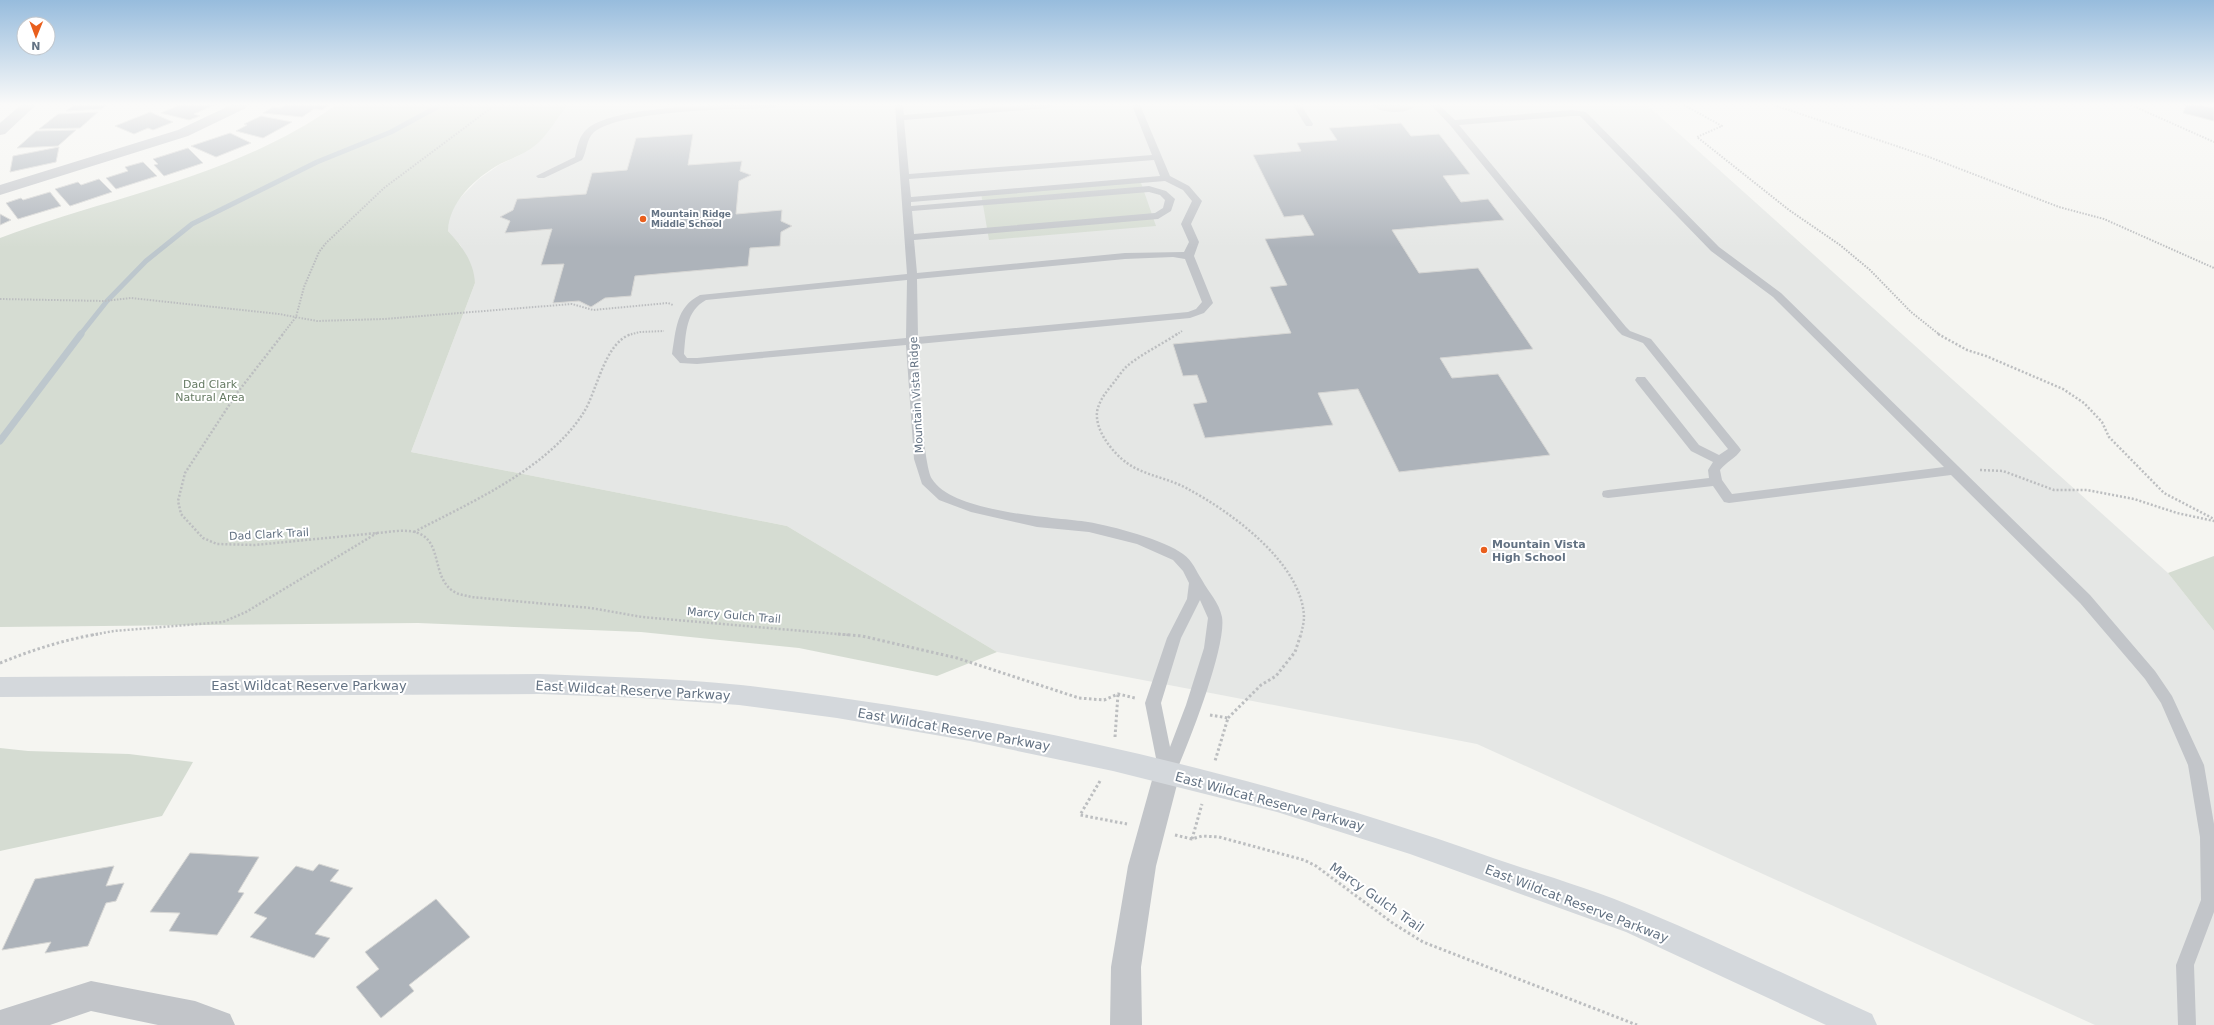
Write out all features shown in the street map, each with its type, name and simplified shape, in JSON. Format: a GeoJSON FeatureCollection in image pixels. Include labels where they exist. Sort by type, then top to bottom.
{"type":"FeatureCollection","features":[{"type":"Feature","properties":{"kind":"main road","name":"East Wildcat Reserve Parkway"},"geometry":{"type":"LineString","coordinates":[[0,687],[540,684],[642,688],[740,695],[837,708],[970,730],[1113,760],[1277,800],[1410,841],[1634,921],[1861,1025]]}},
{"type":"Feature","properties":{"kind":"street"},"geometry":{"type":"LineString","coordinates":[[0,190],[117,153]]}},
{"type":"Feature","properties":{"kind":"street"},"geometry":{"type":"LineString","coordinates":[[1126,1025],[1126,967],[1142,866],[1167,773]]}},
{"type":"Feature","properties":{"kind":"street"},"geometry":{"type":"LineString","coordinates":[[2,1025],[91,996],[195,1017],[219,1025]]}},
{"type":"Feature","properties":{"kind":"lane"},"geometry":{"type":"LineString","coordinates":[[541,176],[579,158],[581,153]]}},
{"type":"Feature","properties":{"kind":"lane","name":"Mountain Vista Ridge"},"geometry":{"type":"LineString","coordinates":[[903,153],[912,277],[912,342],[920,459],[926,481],[944,497],[971,508],[1037,522],[1089,527],[1141,540],[1178,557],[1189,568],[1196,583],[1210,603],[1215,618],[1211,648],[1192,711],[1167,773]]}},
{"type":"Feature","properties":{"kind":"lane"},"geometry":{"type":"LineString","coordinates":[[1155,153],[1166,178]]}},
{"type":"Feature","properties":{"kind":"lane"},"geometry":{"type":"LineString","coordinates":[[1477,153],[1622,329],[1626,333],[1647,341],[1736,450],[1720,461],[1714,470],[1716,480],[1729,499],[1954,470]]}},
{"type":"Feature","properties":{"kind":"lane"},"geometry":{"type":"LineString","coordinates":[[1622,153],[1715,249],[1777,295],[2085,599],[2150,675],[2167,700],[2196,765],[2208,837],[2212,903],[2186,965],[2187,1025]]}},
{"type":"Feature","properties":{"kind":"lane"},"geometry":{"type":"LineString","coordinates":[[905,177],[1157,157]]}},
{"type":"Feature","properties":{"kind":"lane"},"geometry":{"type":"LineString","coordinates":[[907,205],[1166,178],[1186,188],[1197,201],[1186,224],[1194,242],[1190,248],[1189,256],[1208,303],[1200,311],[1190,315],[912,342],[684,361],[678,354],[685,310],[695,300],[704,297],[1125,256],[1173,254],[1189,256]]}},
{"type":"Feature","properties":{"kind":"lane"},"geometry":{"type":"LineString","coordinates":[[907,205],[1149,189],[1163,192],[1170,199],[1168,209],[1158,216],[909,237]]}},
{"type":"Feature","properties":{"kind":"lane"},"geometry":{"type":"LineString","coordinates":[[1641,380],[1695,448],[1720,461]]}},
{"type":"Feature","properties":{"kind":"lane"},"geometry":{"type":"LineString","coordinates":[[1608,494],[1716,480]]}},
{"type":"Feature","properties":{"kind":"lane"},"geometry":{"type":"LineString","coordinates":[[1167,773],[1153,703],[1174,638],[1194,599],[1196,583]]}},
{"type":"Feature","properties":{"kind":"path","name":"Dad Clark Trail"},"geometry":{"type":"LineString","coordinates":[[377,533],[255,544],[217,544],[203,538],[191,527],[181,514],[178,502],[184,480],[196,454],[237,393],[296,317],[304,287],[319,252],[326,243],[384,188],[431,153]]}},
{"type":"Feature","properties":{"kind":"path"},"geometry":{"type":"LineString","coordinates":[[1716,153],[1789,210],[1840,245],[1870,270],[1911,312],[1936,333],[1967,350],[1986,356],[2063,389],[2084,402],[2102,422],[2109,437],[2164,493],[2214,520]]}},
{"type":"Feature","properties":{"kind":"path"},"geometry":{"type":"LineString","coordinates":[[1917,153],[2038,200],[2084,215],[2104,219],[2214,268]]}},
{"type":"Feature","properties":{"kind":"path"},"geometry":{"type":"LineString","coordinates":[[0,298],[45,301],[104,302],[132,298],[296,317],[318,321],[342,321],[572,304],[593,310],[668,303],[685,310]]}},
{"type":"Feature","properties":{"kind":"path"},"geometry":{"type":"LineString","coordinates":[[1192,839],[1228,718],[1261,685],[1276,676],[1295,652],[1301,636],[1304,617],[1300,598],[1289,575],[1273,553],[1251,530],[1222,508],[1188,488],[1154,476],[1127,463],[1110,446],[1100,428],[1097,413],[1103,396],[1126,367],[1152,349],[1178,335],[1199,319],[1210,309],[1208,303]]}},
{"type":"Feature","properties":{"kind":"path"},"geometry":{"type":"LineString","coordinates":[[414,532],[497,488],[537,462],[557,444],[584,412],[606,360],[625,336],[640,332],[682,330]]}},
{"type":"Feature","properties":{"kind":"path"},"geometry":{"type":"LineString","coordinates":[[1954,470],[2003,471],[2054,490],[2087,490],[2134,500],[2177,513],[2214,520]]}},
{"type":"Feature","properties":{"kind":"path","name":"Marcy Gulch Trail"},"geometry":{"type":"LineString","coordinates":[[377,533],[397,530],[414,532],[427,538],[433,545],[441,577],[453,591],[471,597],[592,608],[642,616],[862,636],[957,658],[1078,698],[1104,700],[1118,694],[1113,760],[1080,815],[1152,829],[1192,839],[1202,836],[1220,836],[1304,860],[1316,866],[1394,924],[1423,942],[1637,1025]]}},
{"type":"Feature","properties":{"kind":"path"},"geometry":{"type":"LineString","coordinates":[[0,663],[31,650],[107,632],[223,622],[246,612],[377,533]]}},
{"type":"Feature","properties":{"kind":"path"},"geometry":{"type":"LineString","coordinates":[[1118,694],[1153,703]]}},
{"type":"Feature","properties":{"kind":"path"},"geometry":{"type":"LineString","coordinates":[[1192,711],[1228,718]]}},
{"type":"Feature","properties":{"kind":"shaded area","name":"Mountain Vista High School"},"geometry":{"type":"Polygon","coordinates":[[[1700,153],[2168,573],[2214,631],[2214,1025],[2095,1025],[1477,744],[997,652],[787,526],[411,452],[475,283],[461,246],[448,231],[448,218],[458,200],[479,179],[499,165],[522,154],[1700,153]]]}},
{"type":"Feature","properties":{"kind":"green space","name":"Dad Clark Natural Area"},"geometry":{"type":"Polygon","coordinates":[[[250,153],[523,153],[500,164],[481,176],[458,201],[449,220],[448,231],[458,242],[470,261],[475,283],[411,452],[787,526],[997,652],[937,676],[799,648],[641,632],[418,623],[0,627],[0,238],[216,167],[250,153]]]}},
{"type":"Feature","properties":{"kind":"green space"},"geometry":{"type":"Polygon","coordinates":[[[1140,180],[1156,226],[989,240],[981,193],[1140,180]]]}},
{"type":"Feature","properties":{"kind":"green space"},"geometry":{"type":"Polygon","coordinates":[[[2214,556],[2214,631],[2168,573],[2214,556]]]}},
{"type":"Feature","properties":{"kind":"green space"},"geometry":{"type":"Polygon","coordinates":[[[0,748],[28,751],[129,754],[193,762],[162,816],[0,851],[0,748]]]}},
{"type":"Feature","properties":{"kind":"building"},"geometry":{"type":"Polygon","coordinates":[[[29,153],[58,153],[56,162],[10,172],[13,156],[29,153]]]}},
{"type":"Feature","properties":{"kind":"building"},"geometry":{"type":"Polygon","coordinates":[[[173,153],[193,153],[203,163],[164,176],[154,165],[158,164],[153,159],[173,153]]]}},
{"type":"Feature","properties":{"kind":"building"},"geometry":{"type":"Polygon","coordinates":[[[207,153],[226,153],[216,157],[207,153]]]}},
{"type":"Feature","properties":{"kind":"building","name":"Mountain Ridge Middle School"},"geometry":{"type":"Polygon","coordinates":[[[632,153],[690,153],[688,165],[742,161],[740,171],[751,175],[739,181],[736,214],[782,210],[781,221],[792,226],[781,232],[780,246],[750,248],[748,266],[635,276],[631,296],[605,298],[591,307],[579,301],[553,303],[564,264],[541,265],[552,229],[505,233],[510,221],[500,217],[513,210],[517,199],[586,194],[592,173],[627,170],[632,153]]]}},
{"type":"Feature","properties":{"kind":"building"},"geometry":{"type":"Polygon","coordinates":[[[1279,153],[1454,153],[1470,174],[1443,176],[1461,202],[1488,199],[1504,220],[1392,230],[1419,273],[1478,268],[1533,349],[1440,358],[1452,378],[1498,374],[1550,455],[1399,472],[1358,389],[1318,393],[1333,425],[1205,438],[1193,404],[1207,402],[1197,375],[1183,376],[1173,344],[1291,333],[1270,287],[1287,285],[1265,239],[1314,235],[1303,215],[1284,217],[1253,155],[1279,153]]]}},
{"type":"Feature","properties":{"kind":"building"},"geometry":{"type":"Polygon","coordinates":[[[143,162],[157,176],[116,189],[106,178],[128,171],[125,167],[143,162]]]}},
{"type":"Feature","properties":{"kind":"building"},"geometry":{"type":"Polygon","coordinates":[[[99,179],[112,192],[70,206],[55,189],[78,182],[81,185],[99,179]]]}},
{"type":"Feature","properties":{"kind":"building"},"geometry":{"type":"Polygon","coordinates":[[[50,192],[61,206],[18,219],[6,203],[21,198],[23,200],[50,192]]]}},
{"type":"Feature","properties":{"kind":"building"},"geometry":{"type":"Polygon","coordinates":[[[0,214],[11,220],[0,225],[0,214]]]}},
{"type":"Feature","properties":{"kind":"building"},"geometry":{"type":"Polygon","coordinates":[[[190,853],[259,857],[238,892],[244,893],[217,935],[169,931],[180,913],[150,912],[190,853]]]}},
{"type":"Feature","properties":{"kind":"building"},"geometry":{"type":"Polygon","coordinates":[[[319,864],[339,870],[330,881],[353,888],[315,934],[330,938],[314,958],[250,937],[267,918],[254,913],[296,866],[313,871],[319,864]]]}},
{"type":"Feature","properties":{"kind":"building"},"geometry":{"type":"Polygon","coordinates":[[[114,866],[106,886],[124,883],[116,901],[106,903],[88,946],[45,953],[51,942],[2,950],[35,879],[114,866]]]}},
{"type":"Feature","properties":{"kind":"building"},"geometry":{"type":"Polygon","coordinates":[[[436,899],[470,937],[409,985],[414,991],[381,1018],[356,987],[379,969],[365,952],[436,899]]]}},
{"type":"Feature","properties":{"kind":"waterway"},"geometry":{"type":"LineString","coordinates":[[80,335],[107,301],[146,261],[192,224],[317,162],[340,153]]}},
{"type":"Feature","properties":{"kind":"waterway"},"geometry":{"type":"LineString","coordinates":[[0,441],[81,334]]}},
{"type":"Feature","properties":{"kind":"place","name":"Mountain Ridge Middle School"},"geometry":{"type":"Point","coordinates":[643,219]}},
{"type":"Feature","properties":{"kind":"place","name":"Mountain Vista High School"},"geometry":{"type":"Point","coordinates":[1484,550]}}]}
